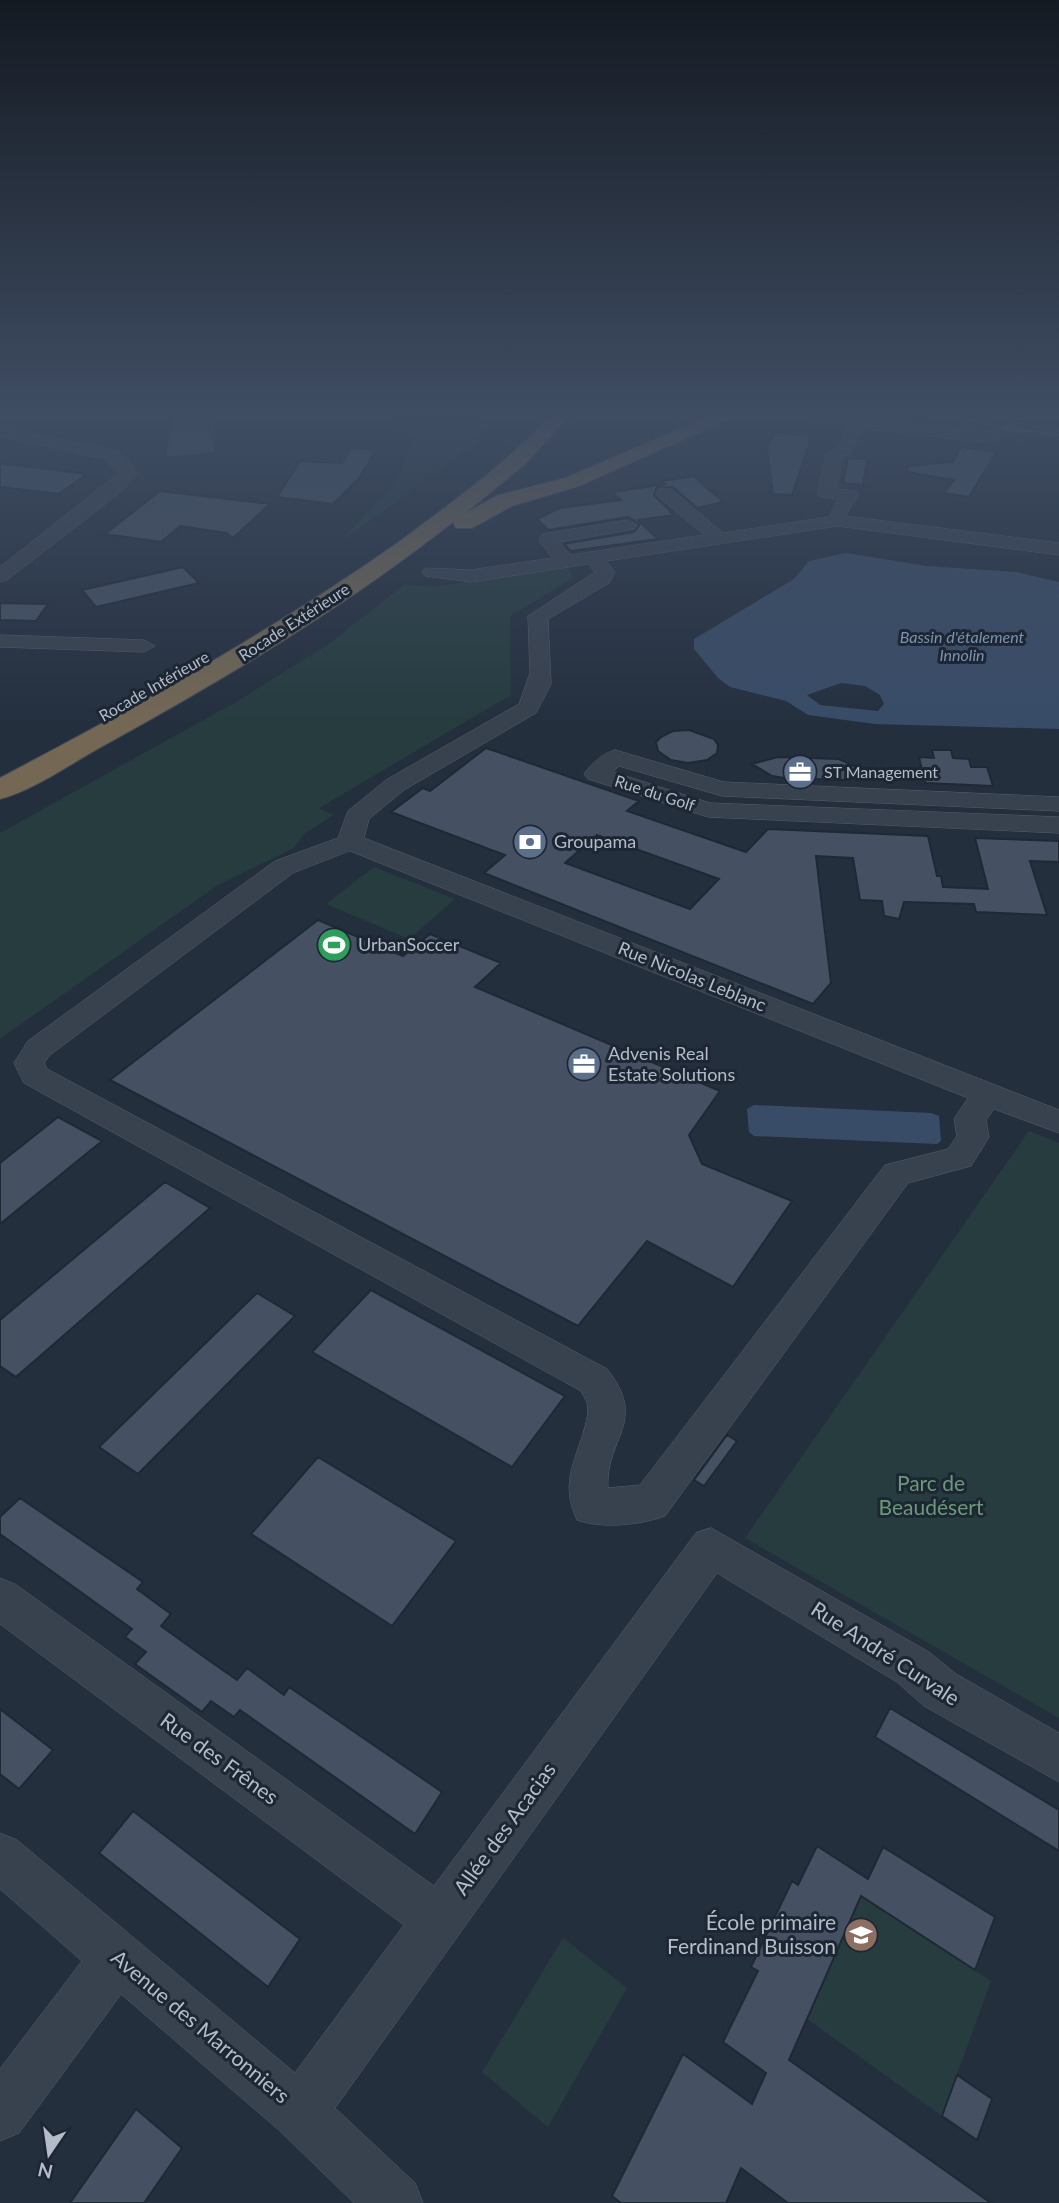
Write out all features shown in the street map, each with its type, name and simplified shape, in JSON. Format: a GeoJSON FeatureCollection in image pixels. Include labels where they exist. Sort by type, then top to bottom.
{"type":"FeatureCollection","features":[{"type":"Feature","properties":{"kind":"highway","name":"Rocade Intérieure"},"geometry":{"type":"LineString","coordinates":[[0,770],[150,690],[346,568],[417,519]]}},
{"type":"Feature","properties":{"kind":"highway","name":"Rocade Extérieure"},"geometry":{"type":"LineString","coordinates":[[0,790],[176,696],[316,609],[394,556],[441,519]]}},
{"type":"Feature","properties":{"kind":"highway"},"geometry":{"type":"LineString","coordinates":[[394,556],[421,553],[469,519]]}},
{"type":"Feature","properties":{"kind":"street"},"geometry":{"type":"LineString","coordinates":[[0,576],[75,519]]}},
{"type":"Feature","properties":{"kind":"street"},"geometry":{"type":"LineString","coordinates":[[695,519],[718,538]]}},
{"type":"Feature","properties":{"kind":"street"},"geometry":{"type":"LineString","coordinates":[[432,572],[471,576],[838,521],[922,521],[1059,549]]}},
{"type":"Feature","properties":{"kind":"street"},"geometry":{"type":"LineString","coordinates":[[566,562],[548,541],[549,538],[628,525]]}},
{"type":"Feature","properties":{"kind":"street"},"geometry":{"type":"LineString","coordinates":[[593,558],[605,572],[602,579],[538,616],[542,676],[540,691],[528,708],[395,785],[353,829],[284,867],[39,1048],[29,1063],[35,1076],[593,1380],[604,1390],[608,1412],[587,1476],[592,1507],[651,1503],[897,1174],[958,1158],[973,1137],[970,1119],[988,1094]]}},
{"type":"Feature","properties":{"kind":"street"},"geometry":{"type":"LineString","coordinates":[[0,641],[144,646]]}},
{"type":"Feature","properties":{"kind":"street","name":"Rue du Golf"},"geometry":{"type":"LineString","coordinates":[[615,757],[596,774],[708,810],[738,801],[889,807],[1059,825]]}},
{"type":"Feature","properties":{"kind":"street"},"geometry":{"type":"LineString","coordinates":[[889,807],[1059,804]]}},
{"type":"Feature","properties":{"kind":"street","name":"Rue Nicolas Leblanc"},"geometry":{"type":"LineString","coordinates":[[353,829],[1059,1122]]}},
{"type":"Feature","properties":{"kind":"street","name":"Rue André Curvale"},"geometry":{"type":"LineString","coordinates":[[712,1547],[913,1667],[940,1690],[1059,1759]]}},
{"type":"Feature","properties":{"kind":"street","name":"Allée des Acacias"},"geometry":{"type":"LineString","coordinates":[[299,2112],[712,1547]]}},
{"type":"Feature","properties":{"kind":"street","name":"Rue des Frênes"},"geometry":{"type":"LineString","coordinates":[[0,1598],[439,1920]]}},
{"type":"Feature","properties":{"kind":"street","name":"Avenue des Marronniers"},"geometry":{"type":"LineString","coordinates":[[0,1857],[299,2112],[395,2203]]}},
{"type":"Feature","properties":{"kind":"street"},"geometry":{"type":"LineString","coordinates":[[0,2114],[117,1957]]}},
{"type":"Feature","properties":{"kind":"green space"},"geometry":{"type":"Polygon","coordinates":[[[362,519],[372,519],[340,542],[362,519]]]}},
{"type":"Feature","properties":{"kind":"green space"},"geometry":{"type":"Polygon","coordinates":[[[567,566],[573,578],[510,616],[511,695],[319,808],[334,815],[304,834],[294,848],[218,885],[0,1039],[0,833],[236,702],[329,644],[405,584],[433,587],[567,566]]]}},
{"type":"Feature","properties":{"kind":"green space"},"geometry":{"type":"Polygon","coordinates":[[[374,867],[455,899],[409,939],[326,904],[374,867]]]}},
{"type":"Feature","properties":{"kind":"green space","name":"Parc de Beaudésert"},"geometry":{"type":"Polygon","coordinates":[[[1029,1131],[1059,1143],[1059,1718],[745,1538],[1029,1131]]]}},
{"type":"Feature","properties":{"kind":"green space"},"geometry":{"type":"Polygon","coordinates":[[[861,1896],[991,1981],[942,2116],[807,2019],[861,1896]]]}},
{"type":"Feature","properties":{"kind":"green space"},"geometry":{"type":"Polygon","coordinates":[[[563,1938],[627,1988],[548,2127],[482,2072],[563,1938]]]}},
{"type":"Feature","properties":{"kind":"water","name":"Bassin d'étalement Innolin"},"geometry":{"type":"Polygon","coordinates":[[[846,553],[927,566],[1016,572],[1059,582],[1059,729],[875,724],[808,715],[786,701],[730,687],[718,678],[694,649],[694,639],[794,579],[809,561],[846,553]],[[841,683],[807,695],[820,705],[878,711],[884,704],[880,695],[865,686],[841,683]]]}},
{"type":"Feature","properties":{"kind":"water"},"geometry":{"type":"Polygon","coordinates":[[[754,1105],[931,1113],[939,1116],[941,1141],[937,1144],[754,1136],[749,1132],[747,1109],[754,1105]]]}},
{"type":"Feature","properties":{"kind":"building"},"geometry":{"type":"Polygon","coordinates":[[[124,519],[254,519],[233,538],[226,533],[180,526],[161,542],[105,534],[124,519]]]}},
{"type":"Feature","properties":{"kind":"building"},"geometry":{"type":"Polygon","coordinates":[[[537,519],[617,519],[548,530],[537,519]]]}},
{"type":"Feature","properties":{"kind":"building"},"geometry":{"type":"Polygon","coordinates":[[[631,519],[647,519],[638,520],[658,539],[571,551],[564,544],[634,532],[640,524],[631,519]]]}},
{"type":"Feature","properties":{"kind":"building"},"geometry":{"type":"Polygon","coordinates":[[[183,567],[199,583],[96,607],[82,590],[183,567]]]}},
{"type":"Feature","properties":{"kind":"building"},"geometry":{"type":"Polygon","coordinates":[[[0,603],[48,604],[36,621],[0,620],[0,603]]]}},
{"type":"Feature","properties":{"kind":"building"},"geometry":{"type":"Polygon","coordinates":[[[689,730],[714,739],[718,745],[717,753],[707,760],[688,763],[671,760],[658,751],[656,742],[661,737],[673,731],[689,730]]]}},
{"type":"Feature","properties":{"kind":"building"},"geometry":{"type":"Polygon","coordinates":[[[486,748],[639,801],[627,811],[746,852],[768,829],[928,836],[937,876],[941,876],[943,887],[988,889],[975,838],[1059,841],[1059,862],[1030,861],[1047,915],[976,912],[974,904],[904,902],[899,919],[884,916],[882,901],[860,900],[853,858],[816,856],[831,983],[813,1004],[484,873],[505,855],[391,812],[423,788],[430,791],[486,748]],[[597,835],[565,863],[690,909],[719,879],[597,835]]]}},
{"type":"Feature","properties":{"kind":"building"},"geometry":{"type":"Polygon","coordinates":[[[932,750],[951,750],[953,758],[969,759],[971,767],[987,767],[993,786],[925,783],[919,757],[934,758],[932,750]]]}},
{"type":"Feature","properties":{"kind":"building"},"geometry":{"type":"Polygon","coordinates":[[[778,757],[839,759],[867,772],[843,780],[784,778],[772,776],[752,764],[778,757]]]}},
{"type":"Feature","properties":{"kind":"building"},"geometry":{"type":"Polygon","coordinates":[[[318,920],[403,956],[430,934],[501,963],[475,987],[720,1091],[689,1135],[702,1164],[792,1201],[733,1287],[647,1241],[578,1326],[110,1080],[318,920]]]}},
{"type":"Feature","properties":{"kind":"building"},"geometry":{"type":"Polygon","coordinates":[[[58,1117],[102,1141],[0,1224],[0,1163],[58,1117]]]}},
{"type":"Feature","properties":{"kind":"building"},"geometry":{"type":"Polygon","coordinates":[[[165,1182],[210,1208],[16,1377],[0,1366],[0,1320],[165,1182]]]}},
{"type":"Feature","properties":{"kind":"building"},"geometry":{"type":"Polygon","coordinates":[[[371,1290],[565,1396],[512,1467],[312,1352],[371,1290]]]}},
{"type":"Feature","properties":{"kind":"building"},"geometry":{"type":"Polygon","coordinates":[[[257,1293],[295,1316],[138,1474],[99,1447],[257,1293]]]}},
{"type":"Feature","properties":{"kind":"building"},"geometry":{"type":"Polygon","coordinates":[[[727,1435],[737,1441],[704,1486],[694,1480],[727,1435]]]}},
{"type":"Feature","properties":{"kind":"building"},"geometry":{"type":"Polygon","coordinates":[[[318,1457],[456,1541],[392,1626],[251,1534],[318,1457]]]}},
{"type":"Feature","properties":{"kind":"building"},"geometry":{"type":"Polygon","coordinates":[[[20,1498],[143,1582],[137,1589],[171,1614],[161,1626],[214,1664],[237,1680],[247,1668],[284,1695],[289,1687],[442,1792],[415,1834],[240,1710],[234,1717],[211,1701],[202,1712],[135,1664],[146,1652],[125,1637],[132,1629],[0,1534],[0,1517],[20,1498]]]}},
{"type":"Feature","properties":{"kind":"building"},"geometry":{"type":"Polygon","coordinates":[[[890,1708],[1059,1810],[1059,1851],[875,1737],[890,1708]]]}},
{"type":"Feature","properties":{"kind":"building"},"geometry":{"type":"Polygon","coordinates":[[[0,1709],[53,1750],[19,1789],[0,1774],[0,1709]]]}},
{"type":"Feature","properties":{"kind":"building"},"geometry":{"type":"Polygon","coordinates":[[[133,1811],[300,1939],[268,1987],[99,1853],[133,1811]]]}},
{"type":"Feature","properties":{"kind":"building"},"geometry":{"type":"Polygon","coordinates":[[[817,1846],[868,1879],[883,1847],[995,1917],[975,1970],[861,1896],[789,2060],[991,2203],[788,2203],[741,2168],[726,2203],[621,2203],[612,2196],[683,2054],[752,2104],[766,2073],[723,2042],[758,1971],[751,1967],[792,1881],[798,1885],[817,1846]]]}},
{"type":"Feature","properties":{"kind":"building"},"geometry":{"type":"Polygon","coordinates":[[[957,2075],[992,2099],[977,2140],[942,2116],[957,2075]]]}},
{"type":"Feature","properties":{"kind":"building"},"geometry":{"type":"Polygon","coordinates":[[[136,2109],[182,2148],[144,2203],[70,2203],[136,2109]]]}},
{"type":"Feature","properties":{"kind":"place","name":"ST Management"},"geometry":{"type":"Point","coordinates":[800,772]}},
{"type":"Feature","properties":{"kind":"place","name":"Groupama"},"geometry":{"type":"Point","coordinates":[530,842]}},
{"type":"Feature","properties":{"kind":"place","name":"UrbanSoccer"},"geometry":{"type":"Point","coordinates":[334,945]}},
{"type":"Feature","properties":{"kind":"place","name":"Advenis Real Estate Solutions"},"geometry":{"type":"Point","coordinates":[584,1064]}},
{"type":"Feature","properties":{"kind":"place","name":"École primaire Ferdinand Buisson"},"geometry":{"type":"Point","coordinates":[861,1935]}}]}
